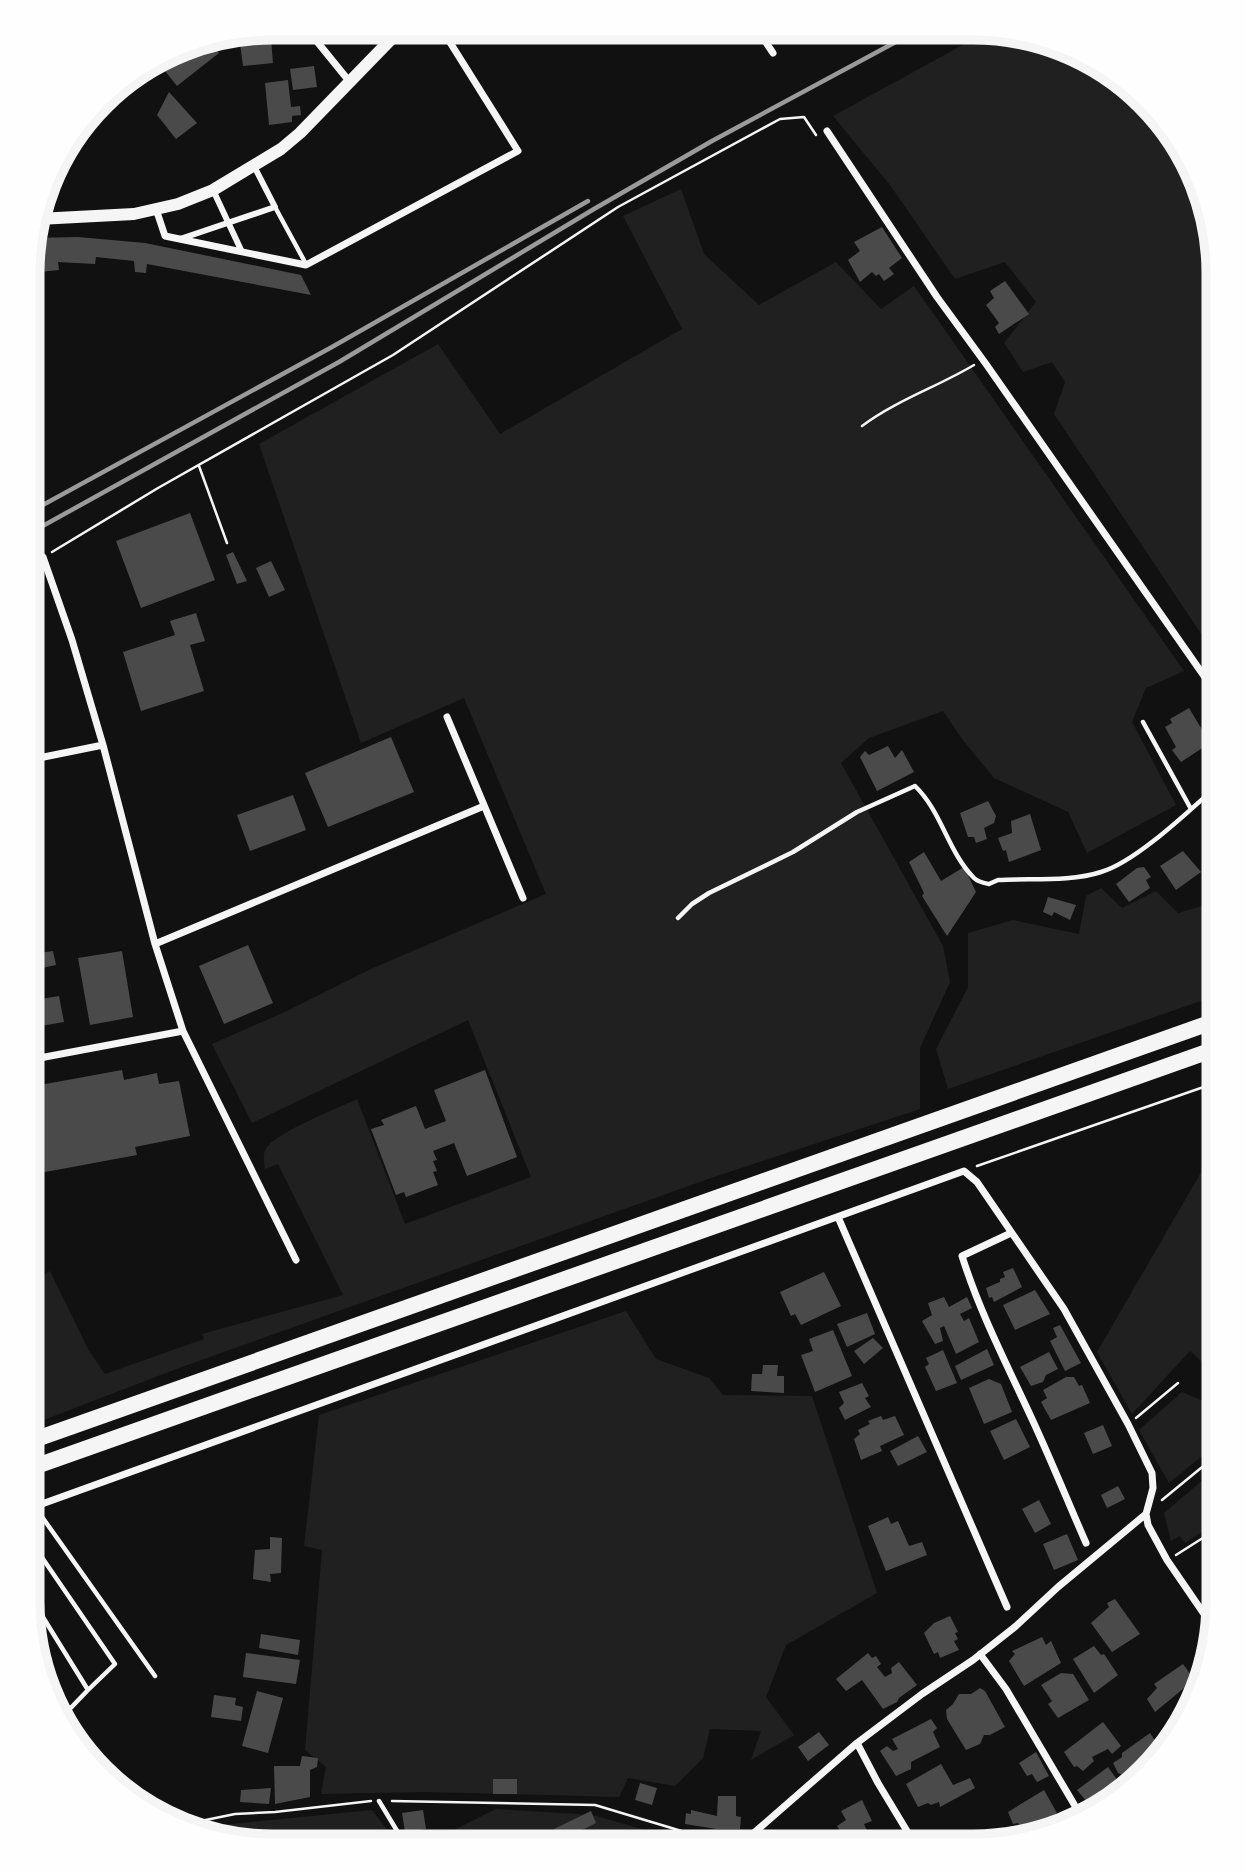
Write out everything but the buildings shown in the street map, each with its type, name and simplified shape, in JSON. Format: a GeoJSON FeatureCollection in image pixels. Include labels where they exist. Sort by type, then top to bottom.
{"type":"FeatureCollection","features":[{"type":"Feature","properties":{"kind":"highway"},"geometry":{"type":"LineString","coordinates":[[40,1438],[1205,1024]]}},
{"type":"Feature","properties":{"kind":"highway"},"geometry":{"type":"LineString","coordinates":[[40,1465],[1205,1052]]}},
{"type":"Feature","properties":{"kind":"main road"},"geometry":{"type":"LineString","coordinates":[[47,219],[134,214],[178,204],[213,190],[300,133],[389,41]]}},
{"type":"Feature","properties":{"kind":"street"},"geometry":{"type":"LineString","coordinates":[[764,40],[773,54]]}},
{"type":"Feature","properties":{"kind":"street"},"geometry":{"type":"LineString","coordinates":[[316,41],[349,81]]}},
{"type":"Feature","properties":{"kind":"street"},"geometry":{"type":"LineString","coordinates":[[156,209],[165,236],[306,265],[518,151],[448,41]]}},
{"type":"Feature","properties":{"kind":"street"},"geometry":{"type":"LineString","coordinates":[[827,131],[937,298],[1206,678]]}},
{"type":"Feature","properties":{"kind":"street"},"geometry":{"type":"LineString","coordinates":[[178,239],[275,207],[254,165]]}},
{"type":"Feature","properties":{"kind":"street"},"geometry":{"type":"LineString","coordinates":[[213,190],[242,252]]}},
{"type":"Feature","properties":{"kind":"street"},"geometry":{"type":"LineString","coordinates":[[40,559],[43,557],[72,640],[103,745],[155,944],[183,1031],[296,1260]]}},
{"type":"Feature","properties":{"kind":"street"},"geometry":{"type":"LineString","coordinates":[[447,717],[523,898]]}},
{"type":"Feature","properties":{"kind":"street"},"geometry":{"type":"LineString","coordinates":[[40,758],[103,745]]}},
{"type":"Feature","properties":{"kind":"street"},"geometry":{"type":"LineString","coordinates":[[155,944],[484,806]]}},
{"type":"Feature","properties":{"kind":"street"},"geometry":{"type":"LineString","coordinates":[[40,1058],[183,1031]]}},
{"type":"Feature","properties":{"kind":"street"},"geometry":{"type":"LineString","coordinates":[[40,1504],[964,1171],[977,1182],[1064,1309],[1128,1424],[1152,1473],[1153,1488],[1146,1514],[1148,1525],[1167,1560],[1205,1615]]}},
{"type":"Feature","properties":{"kind":"street"},"geometry":{"type":"LineString","coordinates":[[838,1217],[1007,1607]]}},
{"type":"Feature","properties":{"kind":"street"},"geometry":{"type":"LineString","coordinates":[[1011,1233],[962,1256],[991,1332],[1086,1543]]}},
{"type":"Feature","properties":{"kind":"street"},"geometry":{"type":"LineString","coordinates":[[753,1834],[858,1743],[980,1654],[1146,1514]]}},
{"type":"Feature","properties":{"kind":"street"},"geometry":{"type":"LineString","coordinates":[[980,1654],[1006,1689],[1077,1809]]}},
{"type":"Feature","properties":{"kind":"street"},"geometry":{"type":"LineString","coordinates":[[858,1743],[909,1834]]}},
{"type":"Feature","properties":{"kind":"lane"},"geometry":{"type":"LineString","coordinates":[[275,207],[306,265]]}},
{"type":"Feature","properties":{"kind":"lane"},"geometry":{"type":"LineString","coordinates":[[1143,722],[1191,809]]}},
{"type":"Feature","properties":{"kind":"lane"},"geometry":{"type":"LineString","coordinates":[[678,918],[709,892],[793,852],[857,813],[915,786],[927,798],[959,857],[976,880],[989,884],[998,880],[1070,877],[1101,872],[1129,858],[1206,796]]}},
{"type":"Feature","properties":{"kind":"lane"},"geometry":{"type":"LineString","coordinates":[[40,1519],[155,1676]]}},
{"type":"Feature","properties":{"kind":"lane"},"geometry":{"type":"LineString","coordinates":[[40,1555],[115,1664],[68,1711]]}},
{"type":"Feature","properties":{"kind":"lane"},"geometry":{"type":"LineString","coordinates":[[41,1614],[88,1690]]}},
{"type":"Feature","properties":{"kind":"lane"},"geometry":{"type":"LineString","coordinates":[[379,1801],[399,1834]]}},
{"type":"Feature","properties":{"kind":"path"},"geometry":{"type":"LineString","coordinates":[[43,557],[393,355],[578,232],[691,165],[785,117],[804,117],[818,137]]}},
{"type":"Feature","properties":{"kind":"path"},"geometry":{"type":"LineString","coordinates":[[862,426],[900,401],[951,379],[983,360]]}},
{"type":"Feature","properties":{"kind":"path"},"geometry":{"type":"LineString","coordinates":[[200,466],[227,543]]}},
{"type":"Feature","properties":{"kind":"path"},"geometry":{"type":"LineString","coordinates":[[964,1171],[1205,1086]]}},
{"type":"Feature","properties":{"kind":"path"},"geometry":{"type":"LineString","coordinates":[[1128,1424],[1178,1383]]}},
{"type":"Feature","properties":{"kind":"path"},"geometry":{"type":"LineString","coordinates":[[1146,1514],[1205,1464]]}},
{"type":"Feature","properties":{"kind":"path"},"geometry":{"type":"LineString","coordinates":[[1167,1560],[1205,1536]]}},
{"type":"Feature","properties":{"kind":"path"},"geometry":{"type":"LineString","coordinates":[[199,1821],[235,1814],[379,1801],[595,1805],[691,1834]]}},
{"type":"Feature","properties":{"kind":"shaded area"},"geometry":{"type":"Polygon","coordinates":[[[973,40],[1033,48],[1089,71],[1115,88],[1158,131],[1188,184],[1201,228],[1205,258],[1206,641],[1054,414],[1065,382],[1052,362],[1023,372],[1004,343],[1036,302],[1005,262],[955,279],[890,185],[833,116],[973,40]]]}},
{"type":"Feature","properties":{"kind":"shaded area"},"geometry":{"type":"Polygon","coordinates":[[[681,189],[704,254],[759,305],[836,262],[881,309],[914,286],[1184,671],[1146,688],[1132,722],[1176,805],[1087,853],[1068,812],[994,778],[943,711],[869,738],[841,763],[943,946],[950,982],[920,1048],[920,1109],[711,1178],[179,1368],[40,1421],[40,1277],[50,1271],[89,1351],[105,1374],[204,1339],[202,1334],[343,1295],[278,1164],[265,1169],[265,1149],[283,1134],[309,1121],[357,1099],[405,1224],[531,1177],[468,1020],[252,1123],[212,1044],[289,1010],[373,968],[546,894],[464,698],[361,743],[259,444],[438,344],[500,434],[682,329],[623,216],[681,189]]]}},
{"type":"Feature","properties":{"kind":"shaded area"},"geometry":{"type":"Polygon","coordinates":[[[1101,888],[1122,908],[1156,891],[1178,913],[1206,905],[1205,999],[948,1089],[936,1049],[968,987],[968,933],[1013,920],[1079,934],[1086,896],[1101,888]]]}},
{"type":"Feature","properties":{"kind":"shaded area"},"geometry":{"type":"Polygon","coordinates":[[[1205,1165],[1205,1365],[1190,1351],[1132,1414],[1097,1352],[1205,1165]]]}},
{"type":"Feature","properties":{"kind":"shaded area"},"geometry":{"type":"Polygon","coordinates":[[[626,1311],[656,1359],[709,1378],[723,1395],[812,1396],[877,1593],[786,1645],[766,1697],[794,1735],[751,1760],[761,1731],[710,1729],[703,1758],[675,1786],[628,1778],[619,1797],[426,1792],[321,1794],[326,1767],[305,1750],[322,1550],[304,1546],[319,1415],[626,1311]]]}},
{"type":"Feature","properties":{"kind":"shaded area"},"geometry":{"type":"Polygon","coordinates":[[[1182,1392],[1205,1402],[1205,1454],[1169,1483],[1139,1430],[1182,1392]]]}},
{"type":"Feature","properties":{"kind":"shaded area"},"geometry":{"type":"Polygon","coordinates":[[[1205,1478],[1205,1530],[1185,1543],[1180,1536],[1171,1541],[1164,1513],[1205,1478]]]}},
{"type":"Feature","properties":{"kind":"shaded area"},"geometry":{"type":"Polygon","coordinates":[[[496,1809],[593,1815],[659,1834],[442,1834],[496,1809]]]}},
{"type":"Feature","properties":{"kind":"shaded area"},"geometry":{"type":"Polygon","coordinates":[[[372,1810],[390,1834],[273,1834],[213,1826],[372,1810]]]}},
{"type":"Feature","properties":{"kind":"railway"},"geometry":{"type":"LineString","coordinates":[[40,527],[339,362],[712,141],[899,40]]}},
{"type":"Feature","properties":{"kind":"railway"},"geometry":{"type":"LineString","coordinates":[[40,507],[332,347],[588,201]]}}]}
